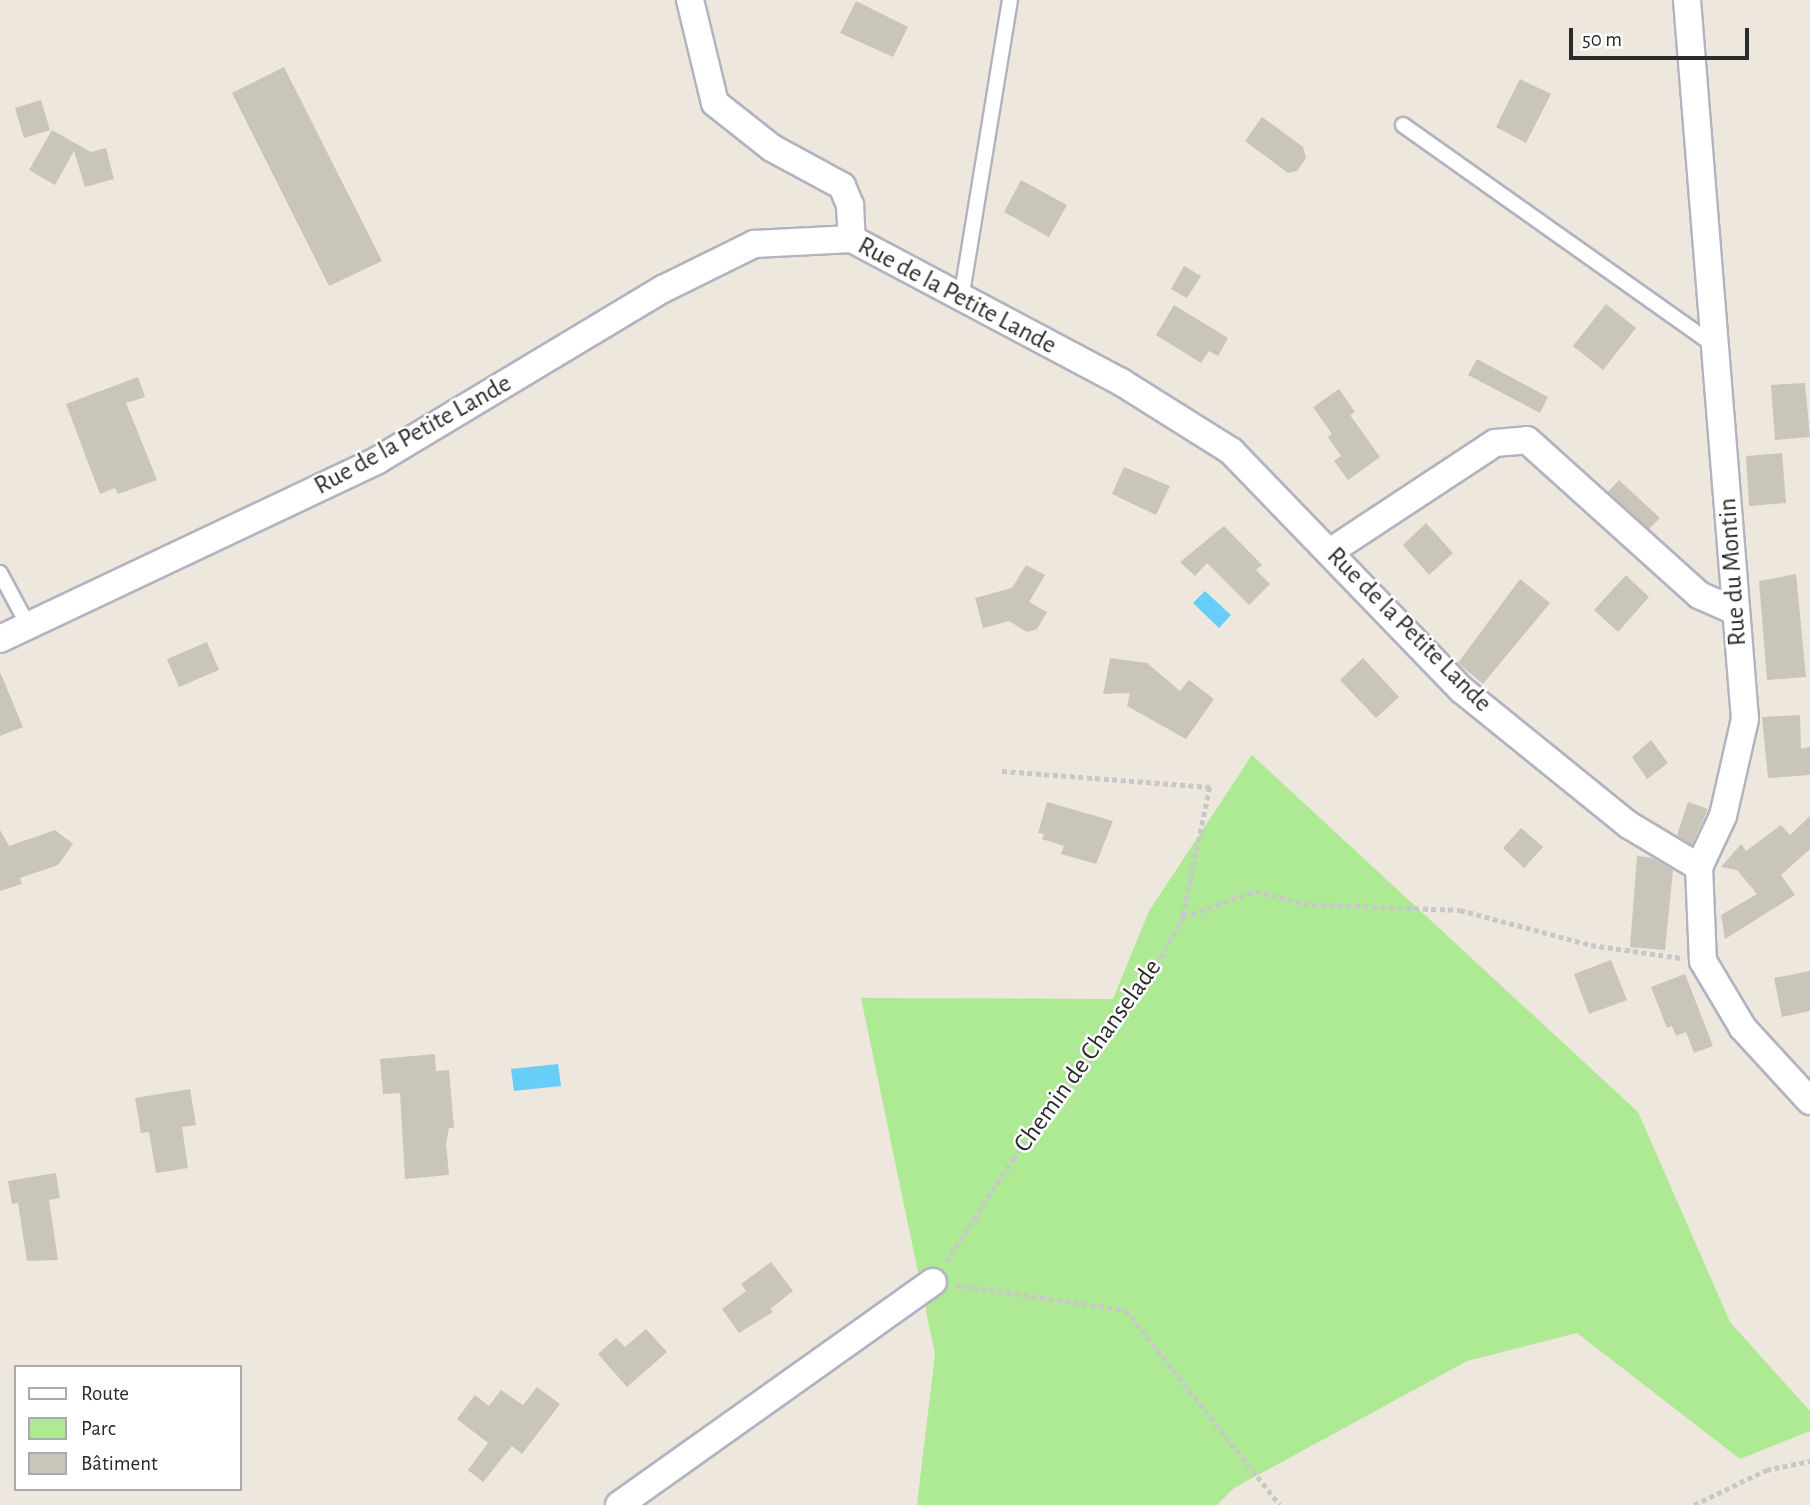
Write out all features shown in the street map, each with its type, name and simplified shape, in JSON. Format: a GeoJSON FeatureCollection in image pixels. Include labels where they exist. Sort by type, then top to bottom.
{"type":"FeatureCollection","features":[{"type":"Feature","properties":{"kind":"street"},"geometry":{"type":"LineString","coordinates":[[690,0],[715,103],[761,141],[842,186],[850,205],[852,239]]}},
{"type":"Feature","properties":{"kind":"street","name":"Rue du Montin"},"geometry":{"type":"LineString","coordinates":[[1687,0],[1745,719],[1723,816],[1699,867],[1703,961],[1742,1028],[1810,1101]]}},
{"type":"Feature","properties":{"kind":"street","name":"Rue de la Petite Lande"},"geometry":{"type":"LineString","coordinates":[[0,639],[378,460],[663,289],[754,244],[852,239],[1121,382],[1231,451],[1331,551],[1462,690],[1629,825],[1699,867]]}},
{"type":"Feature","properties":{"kind":"street"},"geometry":{"type":"LineString","coordinates":[[1331,551],[1494,443],[1527,440],[1699,595],[1735,611]]}},
{"type":"Feature","properties":{"kind":"street"},"geometry":{"type":"LineString","coordinates":[[620,1505],[933,1282]]}},
{"type":"Feature","properties":{"kind":"lane"},"geometry":{"type":"LineString","coordinates":[[961,299],[1010,0]]}},
{"type":"Feature","properties":{"kind":"lane"},"geometry":{"type":"LineString","coordinates":[[1403,125],[1715,346]]}},
{"type":"Feature","properties":{"kind":"lane"},"geometry":{"type":"LineString","coordinates":[[0,573],[29,627]]}},
{"type":"Feature","properties":{"kind":"path","name":"Chemin de Chanselade"},"geometry":{"type":"LineString","coordinates":[[933,1282],[1013,1159],[1144,988],[1183,917],[1210,787],[1002,771]]}},
{"type":"Feature","properties":{"kind":"path"},"geometry":{"type":"LineString","coordinates":[[1183,917],[1255,891],[1304,904],[1460,910],[1591,945],[1703,961]]}},
{"type":"Feature","properties":{"kind":"path"},"geometry":{"type":"LineString","coordinates":[[933,1282],[1126,1310],[1280,1505]]}},
{"type":"Feature","properties":{"kind":"path"},"geometry":{"type":"LineString","coordinates":[[1694,1505],[1766,1470],[1810,1461]]}},
{"type":"Feature","properties":{"kind":"green space"},"geometry":{"type":"Polygon","coordinates":[[[1252,755],[1638,1112],[1730,1322],[1810,1411],[1810,1431],[1740,1459],[1577,1333],[1467,1361],[1234,1488],[1217,1505],[917,1505],[935,1354],[861,998],[1113,999],[1149,911],[1252,755]]]}},
{"type":"Feature","properties":{"kind":"water"},"geometry":{"type":"Polygon","coordinates":[[[1205,591],[1231,615],[1219,628],[1193,603],[1205,591]]]}},
{"type":"Feature","properties":{"kind":"water"},"geometry":{"type":"Polygon","coordinates":[[[558,1064],[561,1086],[514,1091],[511,1069],[558,1064]]]}},
{"type":"Feature","properties":{"kind":"building"},"geometry":{"type":"Polygon","coordinates":[[[856,1],[908,27],[893,57],[840,33],[856,1]]]}},
{"type":"Feature","properties":{"kind":"building"},"geometry":{"type":"Polygon","coordinates":[[[284,67],[382,261],[329,286],[232,93],[284,67]]]}},
{"type":"Feature","properties":{"kind":"building"},"geometry":{"type":"Polygon","coordinates":[[[1520,79],[1551,94],[1526,143],[1496,127],[1520,79]]]}},
{"type":"Feature","properties":{"kind":"building"},"geometry":{"type":"Polygon","coordinates":[[[41,100],[50,130],[24,138],[15,108],[41,100]]]}},
{"type":"Feature","properties":{"kind":"building"},"geometry":{"type":"Polygon","coordinates":[[[1262,117],[1303,147],[1306,158],[1297,171],[1288,173],[1245,141],[1262,117]]]}},
{"type":"Feature","properties":{"kind":"building"},"geometry":{"type":"Polygon","coordinates":[[[52,130],[91,152],[106,148],[114,179],[85,187],[74,151],[55,185],[29,170],[52,130]]]}},
{"type":"Feature","properties":{"kind":"building"},"geometry":{"type":"Polygon","coordinates":[[[1021,180],[1067,205],[1049,237],[1004,212],[1021,180]]]}},
{"type":"Feature","properties":{"kind":"building"},"geometry":{"type":"Polygon","coordinates":[[[1184,266],[1201,276],[1187,298],[1171,289],[1184,266]]]}},
{"type":"Feature","properties":{"kind":"building"},"geometry":{"type":"Polygon","coordinates":[[[1606,304],[1636,328],[1603,370],[1573,346],[1606,304]]]}},
{"type":"Feature","properties":{"kind":"building"},"geometry":{"type":"Polygon","coordinates":[[[1174,305],[1228,338],[1218,356],[1209,351],[1201,363],[1156,335],[1174,305]]]}},
{"type":"Feature","properties":{"kind":"building"},"geometry":{"type":"Polygon","coordinates":[[[1477,359],[1548,397],[1540,413],[1468,375],[1477,359]]]}},
{"type":"Feature","properties":{"kind":"building"},"geometry":{"type":"Polygon","coordinates":[[[138,377],[145,397],[126,403],[157,480],[118,494],[115,488],[100,494],[66,404],[138,377]]]}},
{"type":"Feature","properties":{"kind":"building"},"geometry":{"type":"Polygon","coordinates":[[[1805,383],[1810,437],[1775,440],[1771,385],[1805,383]]]}},
{"type":"Feature","properties":{"kind":"building"},"geometry":{"type":"Polygon","coordinates":[[[1339,389],[1355,412],[1350,415],[1380,457],[1348,480],[1334,461],[1341,456],[1328,437],[1332,434],[1313,407],[1339,389]]]}},
{"type":"Feature","properties":{"kind":"building"},"geometry":{"type":"Polygon","coordinates":[[[1782,453],[1786,503],[1749,506],[1746,456],[1782,453]]]}},
{"type":"Feature","properties":{"kind":"building"},"geometry":{"type":"Polygon","coordinates":[[[1124,467],[1170,486],[1156,515],[1112,494],[1124,467]]]}},
{"type":"Feature","properties":{"kind":"building"},"geometry":{"type":"Polygon","coordinates":[[[1619,480],[1660,518],[1649,529],[1608,492],[1619,480]]]}},
{"type":"Feature","properties":{"kind":"building"},"geometry":{"type":"Polygon","coordinates":[[[1426,523],[1453,553],[1429,575],[1403,545],[1426,523]]]}},
{"type":"Feature","properties":{"kind":"building"},"geometry":{"type":"Polygon","coordinates":[[[1224,526],[1262,565],[1256,570],[1270,584],[1249,605],[1207,563],[1195,576],[1180,562],[1224,526]]]}},
{"type":"Feature","properties":{"kind":"building"},"geometry":{"type":"Polygon","coordinates":[[[1026,565],[1045,575],[1029,602],[1047,612],[1037,629],[1027,632],[1009,621],[983,628],[975,598],[1012,588],[1026,565]]]}},
{"type":"Feature","properties":{"kind":"building"},"geometry":{"type":"Polygon","coordinates":[[[1796,574],[1806,677],[1767,680],[1759,581],[1796,574]]]}},
{"type":"Feature","properties":{"kind":"building"},"geometry":{"type":"Polygon","coordinates":[[[1626,575],[1649,597],[1618,632],[1594,610],[1626,575]]]}},
{"type":"Feature","properties":{"kind":"building"},"geometry":{"type":"Polygon","coordinates":[[[1520,579],[1550,603],[1483,684],[1458,663],[1520,579]]]}},
{"type":"Feature","properties":{"kind":"building"},"geometry":{"type":"Polygon","coordinates":[[[207,642],[219,670],[179,687],[167,659],[207,642]]]}},
{"type":"Feature","properties":{"kind":"building"},"geometry":{"type":"Polygon","coordinates":[[[1110,658],[1147,663],[1180,691],[1189,680],[1214,699],[1186,739],[1127,706],[1130,693],[1103,694],[1110,658]]]}},
{"type":"Feature","properties":{"kind":"building"},"geometry":{"type":"Polygon","coordinates":[[[1363,658],[1399,697],[1376,718],[1340,680],[1363,658]]]}},
{"type":"Feature","properties":{"kind":"building"},"geometry":{"type":"Polygon","coordinates":[[[0,672],[23,727],[0,736],[0,672]]]}},
{"type":"Feature","properties":{"kind":"building"},"geometry":{"type":"Polygon","coordinates":[[[1800,715],[1801,749],[1810,747],[1810,775],[1768,778],[1762,717],[1800,715]]]}},
{"type":"Feature","properties":{"kind":"building"},"geometry":{"type":"Polygon","coordinates":[[[1651,740],[1668,763],[1647,779],[1632,757],[1651,740]]]}},
{"type":"Feature","properties":{"kind":"building"},"geometry":{"type":"Polygon","coordinates":[[[1047,802],[1113,821],[1096,864],[1061,854],[1064,846],[1042,839],[1044,834],[1038,833],[1047,802]]]}},
{"type":"Feature","properties":{"kind":"building"},"geometry":{"type":"Polygon","coordinates":[[[1688,802],[1708,809],[1692,845],[1677,835],[1688,802]]]}},
{"type":"Feature","properties":{"kind":"building"},"geometry":{"type":"Polygon","coordinates":[[[1810,816],[1810,849],[1781,875],[1795,895],[1725,939],[1721,915],[1757,894],[1737,870],[1721,867],[1741,844],[1746,851],[1781,825],[1790,835],[1810,816]]]}},
{"type":"Feature","properties":{"kind":"building"},"geometry":{"type":"Polygon","coordinates":[[[1521,828],[1543,847],[1524,868],[1503,848],[1521,828]]]}},
{"type":"Feature","properties":{"kind":"building"},"geometry":{"type":"Polygon","coordinates":[[[0,830],[9,846],[55,830],[73,844],[58,865],[20,878],[22,884],[0,891],[0,830]]]}},
{"type":"Feature","properties":{"kind":"building"},"geometry":{"type":"Polygon","coordinates":[[[1637,856],[1653,858],[1673,870],[1665,950],[1630,947],[1637,856]]]}},
{"type":"Feature","properties":{"kind":"building"},"geometry":{"type":"Polygon","coordinates":[[[1611,960],[1627,1000],[1589,1014],[1574,974],[1611,960]]]}},
{"type":"Feature","properties":{"kind":"building"},"geometry":{"type":"Polygon","coordinates":[[[1810,971],[1810,1011],[1782,1017],[1774,978],[1810,971]]]}},
{"type":"Feature","properties":{"kind":"building"},"geometry":{"type":"Polygon","coordinates":[[[1685,974],[1713,1046],[1694,1053],[1686,1032],[1676,1036],[1672,1026],[1667,1028],[1651,987],[1685,974]]]}},
{"type":"Feature","properties":{"kind":"building"},"geometry":{"type":"Polygon","coordinates":[[[435,1054],[436,1071],[449,1070],[454,1128],[449,1128],[446,1144],[449,1175],[405,1179],[400,1093],[383,1094],[380,1059],[435,1054]]]}},
{"type":"Feature","properties":{"kind":"building"},"geometry":{"type":"Polygon","coordinates":[[[190,1089],[196,1125],[182,1127],[188,1168],[156,1173],[149,1132],[141,1133],[135,1098],[190,1089]]]}},
{"type":"Feature","properties":{"kind":"building"},"geometry":{"type":"Polygon","coordinates":[[[56,1173],[60,1198],[49,1200],[58,1260],[27,1261],[18,1203],[12,1204],[8,1181],[56,1173]]]}},
{"type":"Feature","properties":{"kind":"building"},"geometry":{"type":"Polygon","coordinates":[[[771,1262],[793,1291],[770,1309],[773,1312],[739,1333],[722,1309],[746,1291],[741,1284],[771,1262]]]}},
{"type":"Feature","properties":{"kind":"building"},"geometry":{"type":"Polygon","coordinates":[[[646,1329],[667,1352],[627,1387],[598,1354],[616,1338],[625,1347],[646,1329]]]}},
{"type":"Feature","properties":{"kind":"building"},"geometry":{"type":"Polygon","coordinates":[[[537,1387],[560,1404],[522,1454],[512,1446],[483,1482],[468,1470],[488,1443],[457,1419],[475,1395],[489,1406],[501,1390],[523,1405],[537,1387]]]}}]}
